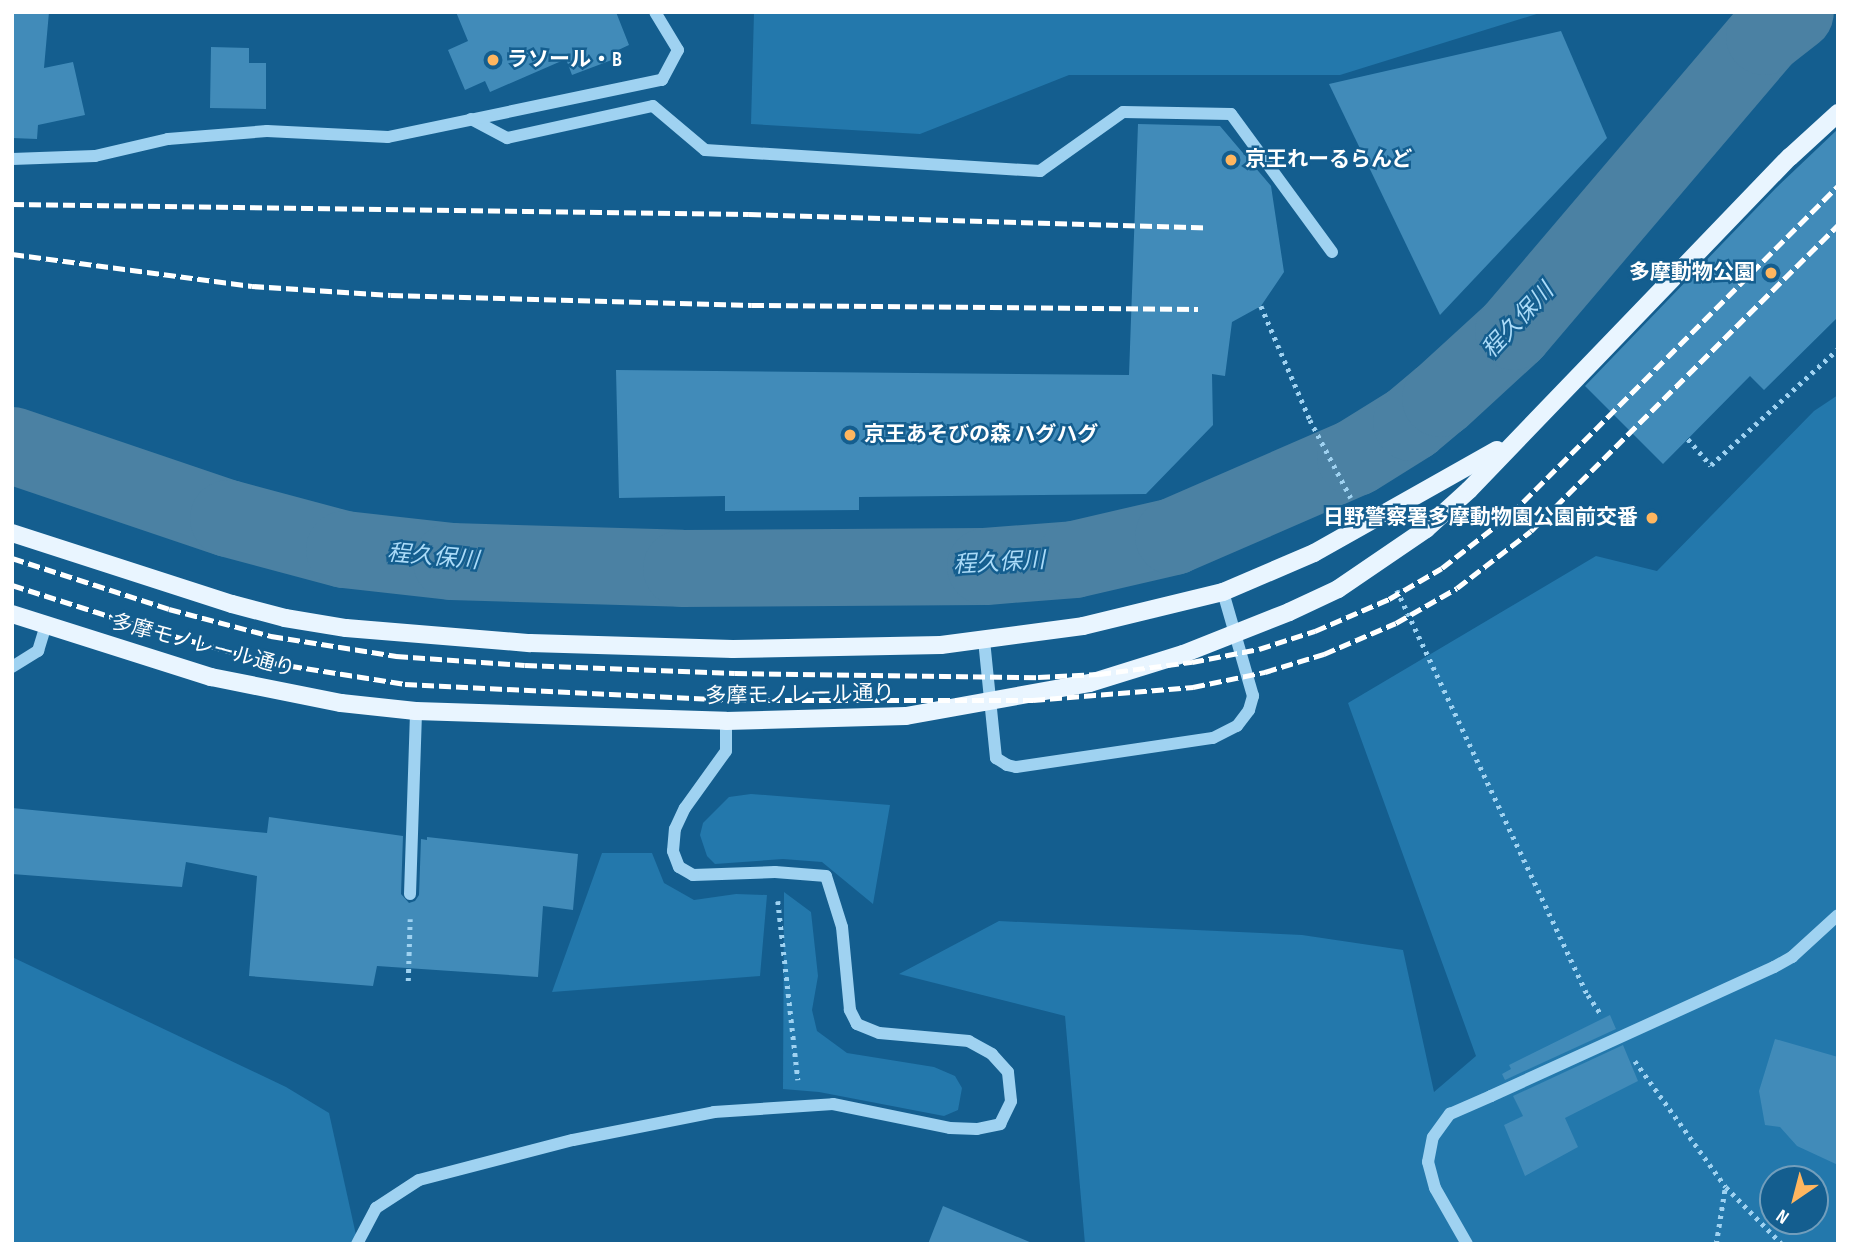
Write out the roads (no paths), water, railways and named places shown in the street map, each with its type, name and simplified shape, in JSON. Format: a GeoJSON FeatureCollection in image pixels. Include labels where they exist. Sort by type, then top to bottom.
{"type":"FeatureCollection","features":[{"type":"Feature","properties":{"kind":"main road","name":"多摩モノレール通り"},"geometry":{"type":"LineString","coordinates":[[12,614],[211,677],[269,691],[341,703],[416,710],[726,721],[906,716],[1090,683],[1236,634],[1338,589],[1426,529],[1524,433],[1790,157],[1838,113]]}},
{"type":"Feature","properties":{"kind":"main road","name":"多摩モノレール通り"},"geometry":{"type":"LineString","coordinates":[[12,533],[232,604],[285,618],[386,632],[530,643],[733,649],[899,647],[984,640],[1083,626],[1223,592],[1314,553],[1366,527],[1524,433]]}},
{"type":"Feature","properties":{"kind":"street"},"geometry":{"type":"LineString","coordinates":[[12,159],[94,156],[168,139],[267,131],[388,138],[662,80],[678,50],[655,12]]}},
{"type":"Feature","properties":{"kind":"street"},"geometry":{"type":"LineString","coordinates":[[471,119],[507,138],[653,106],[705,150],[1040,171],[1123,112],[1231,114],[1332,252]]}},
{"type":"Feature","properties":{"kind":"street"},"geometry":{"type":"LineString","coordinates":[[984,640],[996,758],[1016,767],[1213,738],[1237,726],[1249,710],[1253,696],[1223,592]]}},
{"type":"Feature","properties":{"kind":"street"},"geometry":{"type":"LineString","coordinates":[[12,667],[38,651],[46,625]]}},
{"type":"Feature","properties":{"kind":"street"},"geometry":{"type":"LineString","coordinates":[[410,894],[416,710]]}},
{"type":"Feature","properties":{"kind":"street"},"geometry":{"type":"LineString","coordinates":[[357,1244],[376,1208],[419,1180],[573,1140],[714,1112],[833,1104],[950,1128],[977,1129],[1000,1124],[1011,1101],[1008,1072],[992,1054],[969,1041],[879,1033],[857,1024],[850,1010],[842,926],[826,876],[775,872],[692,875],[679,867],[673,851],[675,829],[685,808],[726,751],[726,721]]}},
{"type":"Feature","properties":{"kind":"street"},"geometry":{"type":"LineString","coordinates":[[1467,1244],[1435,1188],[1428,1162],[1433,1137],[1450,1114],[1774,967],[1792,957],[1838,915]]}},
{"type":"Feature","properties":{"kind":"waterway","name":"程久保川"},"geometry":{"type":"LineString","coordinates":[[12,445],[228,518],[344,549],[451,561],[681,568],[985,566],[1074,559],[1173,536],[1355,457],[1411,422],[1440,398],[1513,331],[1764,36],[1795,12]]}},
{"type":"Feature","properties":{"kind":"railway"},"geometry":{"type":"LineString","coordinates":[[12,558],[169,609],[271,636],[396,656],[525,665],[735,673],[1038,677],[1099,674],[1192,662],[1259,649],[1315,631],[1389,599],[1442,568],[1511,514],[1838,186]]}},
{"type":"Feature","properties":{"kind":"railway"},"geometry":{"type":"LineString","coordinates":[[12,204],[749,214],[1208,228]]}},
{"type":"Feature","properties":{"kind":"railway"},"geometry":{"type":"LineString","coordinates":[[12,585],[159,632],[273,663],[405,684],[734,700],[1033,700],[1193,687],[1265,672],[1324,654],[1396,623],[1457,588],[1531,531],[1838,225]]}},
{"type":"Feature","properties":{"kind":"railway"},"geometry":{"type":"LineString","coordinates":[[12,254],[252,286],[391,295],[752,305],[1198,309]]}},
{"type":"Feature","properties":{"kind":"place","name":"ラソール・B"},"geometry":{"type":"Point","coordinates":[493,60]}},
{"type":"Feature","properties":{"kind":"place","name":"京王れーるらんど"},"geometry":{"type":"Point","coordinates":[1231,160]}},
{"type":"Feature","properties":{"kind":"place","name":"多摩動物公園"},"geometry":{"type":"Point","coordinates":[1771,273]}},
{"type":"Feature","properties":{"kind":"place","name":"京王あそびの森 ハグハグ"},"geometry":{"type":"Point","coordinates":[850,435]}},
{"type":"Feature","properties":{"kind":"place","name":"日野警察署多摩動物園公園前交番"},"geometry":{"type":"Point","coordinates":[1652,518]}}]}
